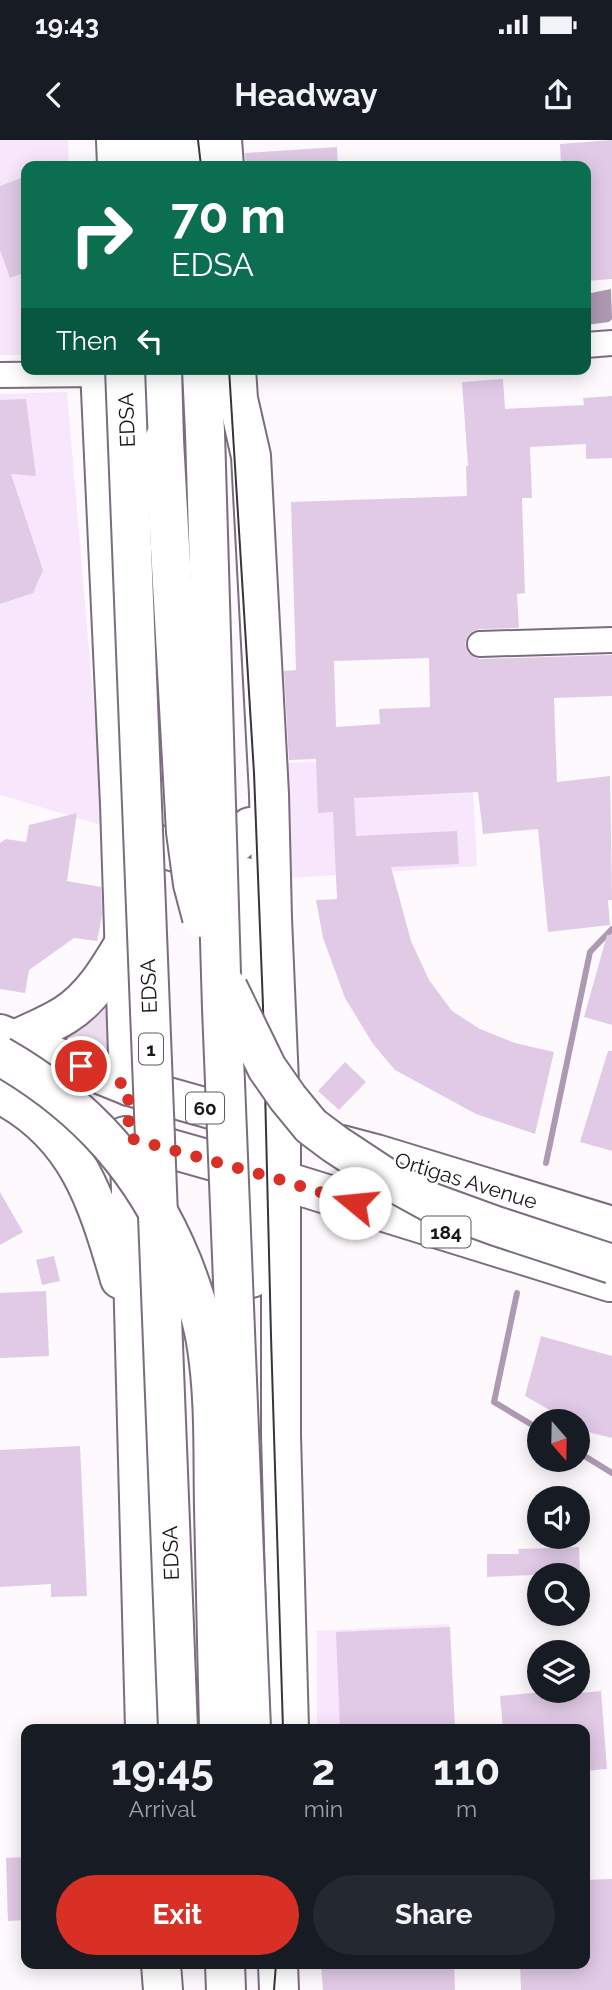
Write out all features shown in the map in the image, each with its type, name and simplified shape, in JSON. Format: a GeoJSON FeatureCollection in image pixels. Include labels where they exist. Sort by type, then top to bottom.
{"type":"FeatureCollection","features":[{"type":"Feature","properties":{"kind":"main road"},"geometry":{"type":"LineString","coordinates":[[92,140],[93,161]]}},
{"type":"Feature","properties":{"kind":"main road"},"geometry":{"type":"LineString","coordinates":[[116,140],[117,161]]}},
{"type":"Feature","properties":{"kind":"main road"},"geometry":{"type":"LineString","coordinates":[[151,140],[153,161]]}},
{"type":"Feature","properties":{"kind":"main road"},"geometry":{"type":"LineString","coordinates":[[188,140],[190,161]]}},
{"type":"Feature","properties":{"kind":"main road"},"geometry":{"type":"LineString","coordinates":[[222,140],[224,161]]}},
{"type":"Feature","properties":{"kind":"main road","name":"1"},"geometry":{"type":"LineString","coordinates":[[108,375],[145,1724]]}},
{"type":"Feature","properties":{"kind":"main road","name":"EDSA"},"geometry":{"type":"LineString","coordinates":[[108,375],[177,1724]]}},
{"type":"Feature","properties":{"kind":"main road"},"geometry":{"type":"LineString","coordinates":[[162,375],[186,832],[193,884],[203,923],[240,1016],[267,1068],[311,1126],[370,1168],[430,1202],[612,1265]]}},
{"type":"Feature","properties":{"kind":"main road"},"geometry":{"type":"LineString","coordinates":[[202,375],[222,1008],[251,1724]]}},
{"type":"Feature","properties":{"kind":"main road"},"geometry":{"type":"LineString","coordinates":[[237,384],[231,457],[260,1124]]}},
{"type":"Feature","properties":{"kind":"main road"},"geometry":{"type":"LineString","coordinates":[[237,384],[251,456],[269,794],[272,918],[260,1124],[254,1389],[268,1724]]}},
{"type":"Feature","properties":{"kind":"main road"},"geometry":{"type":"LineString","coordinates":[[120,804],[132,824],[149,840],[180,854],[215,852],[226,848],[248,831]]}},
{"type":"Feature","properties":{"kind":"main road"},"geometry":{"type":"LineString","coordinates":[[248,831],[254,835],[266,1052],[290,1075],[312,1108],[341,1134],[376,1154]]}},
{"type":"Feature","properties":{"kind":"main road"},"geometry":{"type":"LineString","coordinates":[[12,1044],[66,1014],[91,993],[125,942]]}},
{"type":"Feature","properties":{"kind":"main road"},"geometry":{"type":"LineString","coordinates":[[4,1092],[21,1092],[36,1076],[38,1055],[12,1044]]}},
{"type":"Feature","properties":{"kind":"main road"},"geometry":{"type":"LineString","coordinates":[[12,1044],[38,1079],[92,1124],[125,1162],[159,1210],[194,1295],[210,1369],[219,1724]]}},
{"type":"Feature","properties":{"kind":"main road","name":"Ortigas Avenue"},"geometry":{"type":"LineString","coordinates":[[12,1044],[128,1086],[376,1154],[612,1226]]}},
{"type":"Feature","properties":{"kind":"main road"},"geometry":{"type":"LineString","coordinates":[[4,1092],[46,1125],[62,1142],[79,1168],[107,1234],[135,1332]]}},
{"type":"Feature","properties":{"kind":"main road","name":"60"},"geometry":{"type":"LineString","coordinates":[[4,1092],[129,1138],[258,1177]]}},
{"type":"Feature","properties":{"kind":"main road"},"geometry":{"type":"LineString","coordinates":[[258,1177],[281,1435],[289,1724]]}},
{"type":"Feature","properties":{"kind":"main road","name":"184"},"geometry":{"type":"LineString","coordinates":[[258,1177],[612,1282]]}},
{"type":"Feature","properties":{"kind":"main road"},"geometry":{"type":"LineString","coordinates":[[136,1431],[151,1401],[163,1389],[178,1380],[211,1373],[227,1376],[254,1389]]}},
{"type":"Feature","properties":{"kind":"main road"},"geometry":{"type":"LineString","coordinates":[[161,1969],[163,1990]]}},
{"type":"Feature","properties":{"kind":"main road"},"geometry":{"type":"LineString","coordinates":[[187,1969],[188,1990]]}},
{"type":"Feature","properties":{"kind":"main road"},"geometry":{"type":"LineString","coordinates":[[225,1969],[226,1990]]}},
{"type":"Feature","properties":{"kind":"main road"},"geometry":{"type":"LineString","coordinates":[[261,1969],[262,1990]]}},
{"type":"Feature","properties":{"kind":"main road"},"geometry":{"type":"LineString","coordinates":[[278,1969],[279,1990]]}},
{"type":"Feature","properties":{"kind":"main road"},"geometry":{"type":"LineString","coordinates":[[295,1969],[295,1990]]}},
{"type":"Feature","properties":{"kind":"street"},"geometry":{"type":"LineString","coordinates":[[591,345],[612,343]]}},
{"type":"Feature","properties":{"kind":"street"},"geometry":{"type":"LineString","coordinates":[[0,375],[21,374]]}},
{"type":"Feature","properties":{"kind":"street"},"geometry":{"type":"LineString","coordinates":[[481,644],[612,640]]}},
{"type":"Feature","properties":{"kind":"shaded area"},"geometry":{"type":"Polygon","coordinates":[[[0,140],[68,140],[69,161],[21,161],[21,355],[0,355],[0,140]]]}},
{"type":"Feature","properties":{"kind":"shaded area"},"geometry":{"type":"Polygon","coordinates":[[[611,289],[612,319],[609,322],[591,324],[591,293],[611,289]]]}},
{"type":"Feature","properties":{"kind":"shaded area"},"geometry":{"type":"Polygon","coordinates":[[[67,392],[104,826],[0,795],[0,394],[67,392]]]}},
{"type":"Feature","properties":{"kind":"shaded area"},"geometry":{"type":"Polygon","coordinates":[[[471,754],[477,866],[292,878],[287,763],[471,754]]]}},
{"type":"Feature","properties":{"kind":"shaded area"},"geometry":{"type":"Polygon","coordinates":[[[109,994],[116,1062],[51,1035],[109,994]]]}},
{"type":"Feature","properties":{"kind":"shaded area"},"geometry":{"type":"Polygon","coordinates":[[[449,1624],[452,1724],[317,1724],[317,1631],[449,1624]]]}},
{"type":"Feature","properties":{"kind":"building"},"geometry":{"type":"Polygon","coordinates":[[[612,140],[612,279],[591,281],[591,161],[561,161],[560,144],[612,140]]]}},
{"type":"Feature","properties":{"kind":"building"},"geometry":{"type":"Polygon","coordinates":[[[337,147],[338,161],[246,161],[245,153],[337,147]]]}},
{"type":"Feature","properties":{"kind":"building"},"geometry":{"type":"Polygon","coordinates":[[[21,178],[21,274],[10,278],[0,250],[0,186],[21,178]]]}},
{"type":"Feature","properties":{"kind":"building"},"geometry":{"type":"Polygon","coordinates":[[[503,379],[505,409],[584,405],[583,398],[612,396],[612,458],[586,459],[586,444],[530,447],[532,498],[522,498],[525,593],[517,594],[519,628],[479,629],[472,632],[465,644],[468,652],[480,659],[612,655],[612,696],[554,698],[557,782],[610,776],[610,925],[548,932],[538,829],[483,834],[478,792],[354,798],[356,836],[457,831],[459,864],[391,867],[411,941],[429,980],[452,1011],[480,1029],[515,1043],[554,1052],[535,1134],[476,1114],[395,1070],[373,1044],[345,998],[323,938],[316,900],[337,899],[333,812],[318,813],[316,759],[289,760],[284,671],[296,670],[291,502],[467,496],[468,466],[462,382],[503,379]],[[429,658],[334,661],[336,727],[380,724],[379,709],[430,707],[429,658]]]}},
{"type":"Feature","properties":{"kind":"building"},"geometry":{"type":"Polygon","coordinates":[[[26,399],[36,476],[11,474],[43,570],[33,593],[0,604],[0,400],[26,399]]]}},
{"type":"Feature","properties":{"kind":"building"},"geometry":{"type":"Polygon","coordinates":[[[77,813],[67,881],[101,887],[102,915],[97,941],[74,938],[29,970],[25,993],[0,989],[0,843],[6,839],[26,842],[29,825],[77,813]]]}},
{"type":"Feature","properties":{"kind":"building"},"geometry":{"type":"Polygon","coordinates":[[[607,935],[612,935],[612,1025],[584,1017],[607,935]]]}},
{"type":"Feature","properties":{"kind":"building"},"geometry":{"type":"Polygon","coordinates":[[[608,1051],[612,1051],[612,1151],[580,1142],[608,1051]]]}},
{"type":"Feature","properties":{"kind":"building"},"geometry":{"type":"Polygon","coordinates":[[[345,1062],[366,1082],[339,1110],[318,1091],[345,1062]]]}},
{"type":"Feature","properties":{"kind":"building"},"geometry":{"type":"Polygon","coordinates":[[[0,1192],[23,1232],[0,1245],[0,1192]]]}},
{"type":"Feature","properties":{"kind":"building"},"geometry":{"type":"Polygon","coordinates":[[[54,1256],[60,1281],[42,1285],[36,1260],[54,1256]]]}},
{"type":"Feature","properties":{"kind":"building"},"geometry":{"type":"Polygon","coordinates":[[[46,1291],[49,1356],[0,1358],[0,1293],[46,1291]]]}},
{"type":"Feature","properties":{"kind":"building"},"geometry":{"type":"Polygon","coordinates":[[[541,1336],[612,1356],[612,1438],[590,1432],[590,1409],[548,1409],[525,1396],[541,1336]]]}},
{"type":"Feature","properties":{"kind":"building"},"geometry":{"type":"Polygon","coordinates":[[[80,1446],[87,1596],[51,1597],[51,1584],[0,1587],[0,1450],[80,1446]]]}},
{"type":"Feature","properties":{"kind":"building"},"geometry":{"type":"Polygon","coordinates":[[[518,1549],[579,1549],[580,1563],[527,1563],[527,1575],[487,1577],[487,1554],[519,1554],[518,1549]]]}},
{"type":"Feature","properties":{"kind":"building"},"geometry":{"type":"Polygon","coordinates":[[[450,1627],[455,1724],[340,1724],[336,1632],[450,1627]]]}},
{"type":"Feature","properties":{"kind":"building"},"geometry":{"type":"Polygon","coordinates":[[[601,1691],[607,1769],[590,1770],[590,1724],[503,1724],[500,1696],[527,1693],[527,1703],[590,1703],[590,1692],[601,1691]]]}},
{"type":"Feature","properties":{"kind":"building"},"geometry":{"type":"Polygon","coordinates":[[[21,1857],[21,1920],[8,1921],[6,1858],[21,1857]]]}},
{"type":"Feature","properties":{"kind":"building"},"geometry":{"type":"Polygon","coordinates":[[[612,1879],[612,1990],[521,1990],[520,1969],[590,1969],[590,1880],[612,1879]]]}},
{"type":"Feature","properties":{"kind":"building"},"geometry":{"type":"Polygon","coordinates":[[[321,1969],[454,1969],[455,1990],[323,1990],[321,1969]]]}},
{"type":"Feature","properties":{"kind":"waterway"},"geometry":{"type":"LineString","coordinates":[[546,1163],[590,952],[612,929]]}},
{"type":"Feature","properties":{"kind":"waterway"},"geometry":{"type":"LineString","coordinates":[[517,1293],[494,1402],[527,1422]]}},
{"type":"Feature","properties":{"kind":"waterway"},"geometry":{"type":"LineString","coordinates":[[590,1459],[612,1473]]}},
{"type":"Feature","properties":{"kind":"tram line"},"geometry":{"type":"LineString","coordinates":[[198,140],[200,161]]}},
{"type":"Feature","properties":{"kind":"tram line"},"geometry":{"type":"LineString","coordinates":[[229,375],[254,773],[283,1724]]}},
{"type":"Feature","properties":{"kind":"tram line"},"geometry":{"type":"LineString","coordinates":[[274,1990],[276,1969]]}},
{"type":"Feature","properties":{"kind":"route"},"geometry":{"type":"LineString","coordinates":[[81,1066],[128,1086],[129,1138],[355,1203]]}}]}
